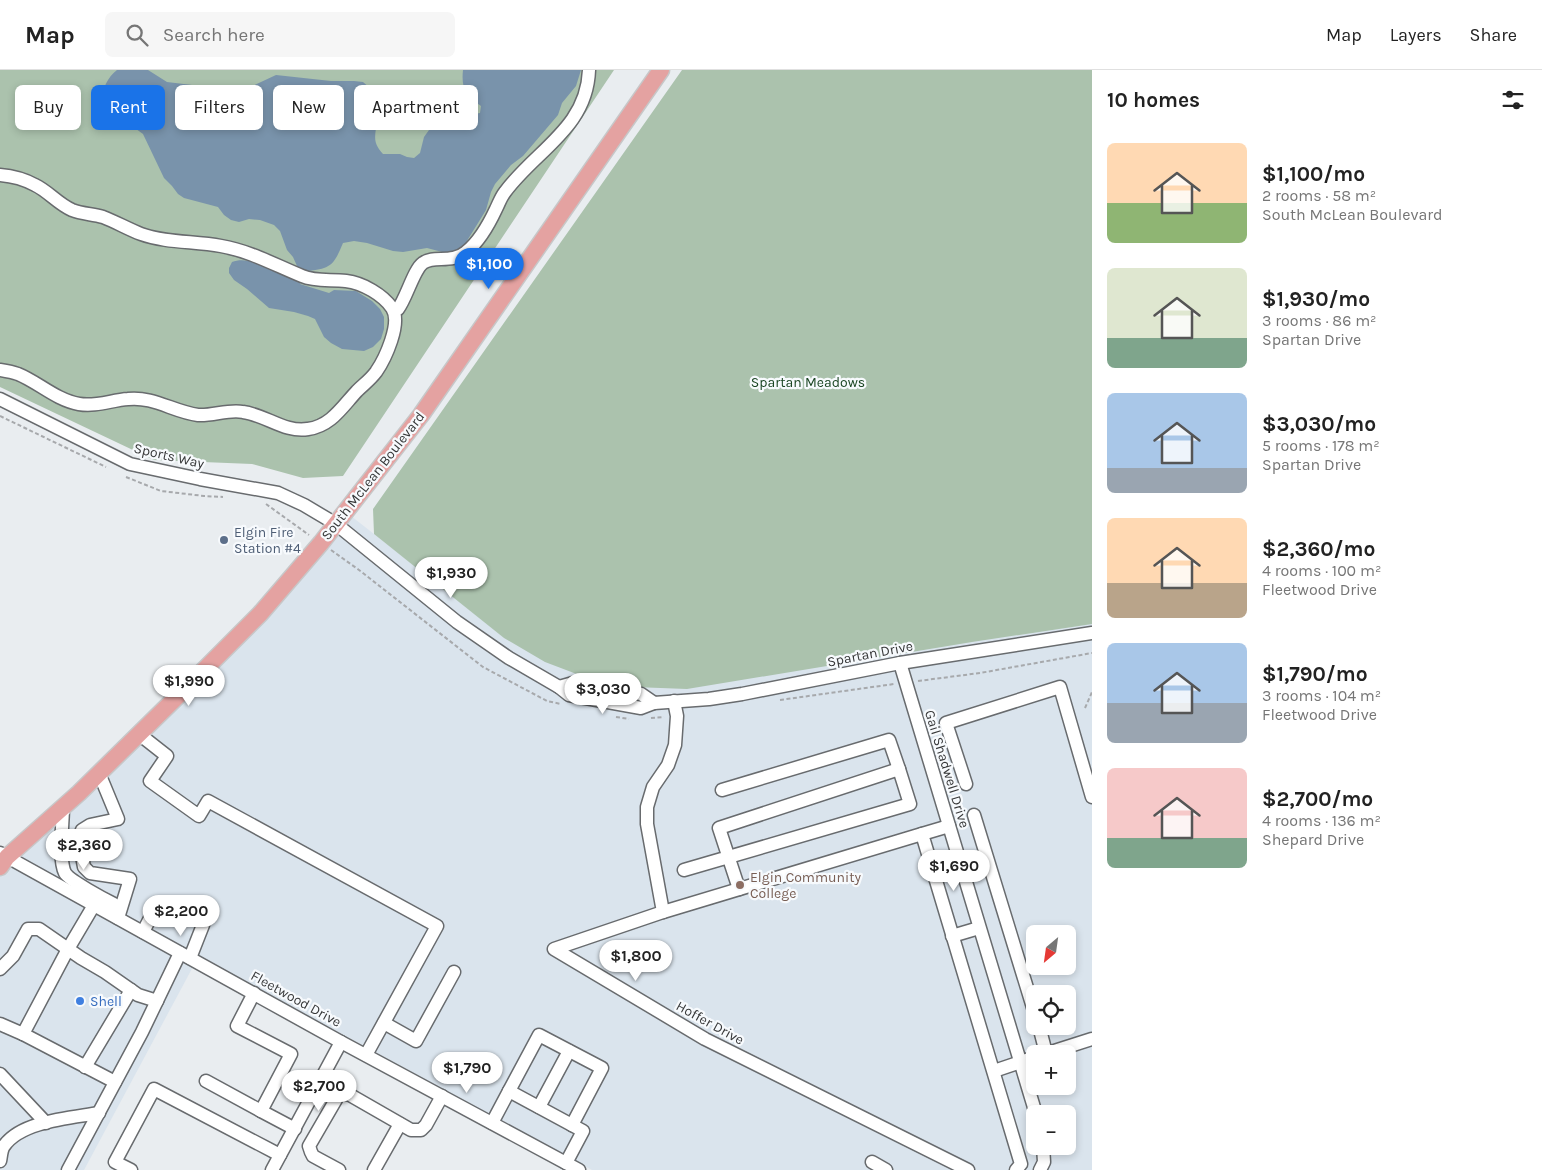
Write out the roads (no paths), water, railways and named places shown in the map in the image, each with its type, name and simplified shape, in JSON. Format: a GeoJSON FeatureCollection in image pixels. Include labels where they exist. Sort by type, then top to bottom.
{"type":"FeatureCollection","features":[{"type":"Feature","properties":{"kind":"main road","name":"South McLean Boulevard"},"geometry":{"type":"LineString","coordinates":[[2,859],[63,807],[99,773],[260,614],[336,524],[421,415],[661,70]]}},
{"type":"Feature","properties":{"kind":"street"},"geometry":{"type":"LineString","coordinates":[[394,310],[398,310],[402,304],[423,263],[431,260],[457,258],[476,244],[503,193],[564,130],[575,115],[583,101],[588,84],[589,70]]}},
{"type":"Feature","properties":{"kind":"street"},"geometry":{"type":"LineString","coordinates":[[0,174],[35,185],[61,204],[73,210],[102,216],[153,238],[239,250],[304,277],[320,281],[348,281],[362,286],[376,293],[394,310],[395,319],[394,329],[383,360],[368,382],[358,390],[332,419],[321,426],[306,430],[291,429],[243,412],[202,415],[142,399],[127,398],[94,404],[78,404],[60,397],[17,373],[0,370]]}},
{"type":"Feature","properties":{"kind":"street","name":"Sports Way"},"geometry":{"type":"LineString","coordinates":[[0,400],[130,464],[278,493],[304,505],[336,524]]}},
{"type":"Feature","properties":{"kind":"street","name":"Spartan Drive"},"geometry":{"type":"LineString","coordinates":[[336,524],[457,622],[509,658],[559,686],[569,695],[641,708],[654,703],[708,699],[742,694],[900,663],[1092,633]]}},
{"type":"Feature","properties":{"kind":"street","name":"Gail Shadwell Drive"},"geometry":{"type":"LineString","coordinates":[[900,663],[1033,1105]]}},
{"type":"Feature","properties":{"kind":"street"},"geometry":{"type":"LineString","coordinates":[[966,784],[946,723],[1060,687],[1092,797]]}},
{"type":"Feature","properties":{"kind":"street"},"geometry":{"type":"LineString","coordinates":[[674,701],[677,716],[675,745],[668,765],[653,786],[646,824],[663,912],[948,826]]}},
{"type":"Feature","properties":{"kind":"street"},"geometry":{"type":"LineString","coordinates":[[139,734],[167,756],[150,781],[200,816],[208,801],[437,926],[366,1055]]}},
{"type":"Feature","properties":{"kind":"street"},"geometry":{"type":"LineString","coordinates":[[684,870],[910,804],[889,740],[722,790]]}},
{"type":"Feature","properties":{"kind":"street"},"geometry":{"type":"LineString","coordinates":[[739,889],[719,828],[899,769]]}},
{"type":"Feature","properties":{"kind":"street"},"geometry":{"type":"LineString","coordinates":[[99,773],[118,819],[90,825],[82,830],[79,840],[84,867],[90,873],[130,878],[118,918]]}},
{"type":"Feature","properties":{"kind":"street"},"geometry":{"type":"LineString","coordinates":[[63,807],[61,860],[66,874],[95,894],[114,904],[118,918]]}},
{"type":"Feature","properties":{"kind":"street"},"geometry":{"type":"LineString","coordinates":[[974,815],[1026,985]]}},
{"type":"Feature","properties":{"kind":"street"},"geometry":{"type":"LineString","coordinates":[[922,834],[1021,1164],[1016,1170]]}},
{"type":"Feature","properties":{"kind":"street","name":"Fleetwood Drive"},"geometry":{"type":"LineString","coordinates":[[2,859],[94,905],[341,1042],[579,1170]]}},
{"type":"Feature","properties":{"kind":"street"},"geometry":{"type":"LineString","coordinates":[[68,1170],[157,1001],[203,926],[198,920],[171,904],[155,910],[143,932]]}},
{"type":"Feature","properties":{"kind":"street"},"geometry":{"type":"LineString","coordinates":[[24,1034],[68,949],[94,905]]}},
{"type":"Feature","properties":{"kind":"street","name":"Hoffer Drive"},"geometry":{"type":"LineString","coordinates":[[663,912],[554,949],[705,1039],[968,1170]]}},
{"type":"Feature","properties":{"kind":"street"},"geometry":{"type":"LineString","coordinates":[[952,936],[979,928]]}},
{"type":"Feature","properties":{"kind":"street"},"geometry":{"type":"LineString","coordinates":[[0,969],[12,956],[28,929],[39,929],[138,995],[157,1001]]}},
{"type":"Feature","properties":{"kind":"street"},"geometry":{"type":"LineString","coordinates":[[384,1023],[416,1041],[454,972]]}},
{"type":"Feature","properties":{"kind":"street"},"geometry":{"type":"LineString","coordinates":[[85,1067],[130,990]]}},
{"type":"Feature","properties":{"kind":"street"},"geometry":{"type":"LineString","coordinates":[[254,993],[237,1026],[291,1054],[261,1111]]}},
{"type":"Feature","properties":{"kind":"street"},"geometry":{"type":"LineString","coordinates":[[0,1024],[24,1034],[115,1082]]}},
{"type":"Feature","properties":{"kind":"street"},"geometry":{"type":"LineString","coordinates":[[492,1123],[539,1035],[602,1068],[572,1125]]}},
{"type":"Feature","properties":{"kind":"street"},"geometry":{"type":"LineString","coordinates":[[1072,1045],[1092,1039]]}},
{"type":"Feature","properties":{"kind":"street"},"geometry":{"type":"LineString","coordinates":[[272,1170],[341,1042]]}},
{"type":"Feature","properties":{"kind":"street"},"geometry":{"type":"LineString","coordinates":[[539,1107],[569,1051]]}},
{"type":"Feature","properties":{"kind":"street"},"geometry":{"type":"LineString","coordinates":[[994,1071],[1026,1059]]}},
{"type":"Feature","properties":{"kind":"street"},"geometry":{"type":"LineString","coordinates":[[0,1074],[46,1123]]}},
{"type":"Feature","properties":{"kind":"street"},"geometry":{"type":"LineString","coordinates":[[206,1081],[295,1129]]}},
{"type":"Feature","properties":{"kind":"street"},"geometry":{"type":"LineString","coordinates":[[131,1170],[116,1162],[154,1089],[280,1155]]}},
{"type":"Feature","properties":{"kind":"street"},"geometry":{"type":"LineString","coordinates":[[509,1091],[584,1131],[566,1163]]}},
{"type":"Feature","properties":{"kind":"street"},"geometry":{"type":"LineString","coordinates":[[339,1170],[313,1156],[310,1152],[310,1146],[338,1096],[342,1093],[350,1095],[411,1130],[421,1130],[426,1125],[442,1096]]}},
{"type":"Feature","properties":{"kind":"street"},"geometry":{"type":"LineString","coordinates":[[304,1112],[323,1123]]}},
{"type":"Feature","properties":{"kind":"street"},"geometry":{"type":"LineString","coordinates":[[0,1161],[3,1147],[16,1134],[46,1123],[99,1113]]}},
{"type":"Feature","properties":{"kind":"street"},"geometry":{"type":"LineString","coordinates":[[374,1170],[400,1124]]}},
{"type":"Feature","properties":{"kind":"street"},"geometry":{"type":"LineString","coordinates":[[1040,1170],[1044,1162],[1044,1155]]}},
{"type":"Feature","properties":{"kind":"street"},"geometry":{"type":"LineString","coordinates":[[872,1162],[886,1170]]}},
{"type":"Feature","properties":{"kind":"water"},"geometry":{"type":"Polygon","coordinates":[[[117,70],[148,70],[167,82],[192,85],[175,85],[175,130],[263,130],[263,85],[255,85],[276,75],[331,81],[363,82],[366,85],[354,85],[354,130],[376,130],[377,145],[383,154],[400,154],[414,158],[420,153],[424,137],[429,130],[478,130],[478,113],[480,113],[481,106],[478,104],[478,85],[464,85],[463,70],[581,70],[576,86],[562,103],[558,115],[523,156],[511,165],[495,184],[486,210],[465,244],[457,250],[446,253],[427,248],[403,252],[354,241],[343,243],[334,261],[327,267],[307,271],[300,284],[329,293],[334,290],[356,291],[372,301],[380,309],[384,317],[384,329],[381,339],[373,347],[364,351],[342,349],[331,343],[324,337],[315,319],[294,312],[269,308],[234,280],[229,273],[229,268],[232,262],[239,260],[260,264],[287,277],[292,277],[297,266],[287,250],[280,231],[274,225],[260,220],[249,219],[239,222],[231,220],[218,207],[184,198],[178,194],[164,178],[143,134],[138,130],[165,130],[165,85],[106,85],[117,70]]]}},
{"type":"Feature","properties":{"kind":"place","name":"Elgin Fire Station #4"},"geometry":{"type":"Point","coordinates":[224,540]}},
{"type":"Feature","properties":{"kind":"place","name":"Elgin Community College"},"geometry":{"type":"Point","coordinates":[740,885]}},
{"type":"Feature","properties":{"kind":"place","name":"Shell"},"geometry":{"type":"Point","coordinates":[80,1001]}},
{"type":"Feature","properties":{"kind":"park label","name":"Spartan Meadows"},"geometry":{"type":"Point","coordinates":[808,382]}}]}
